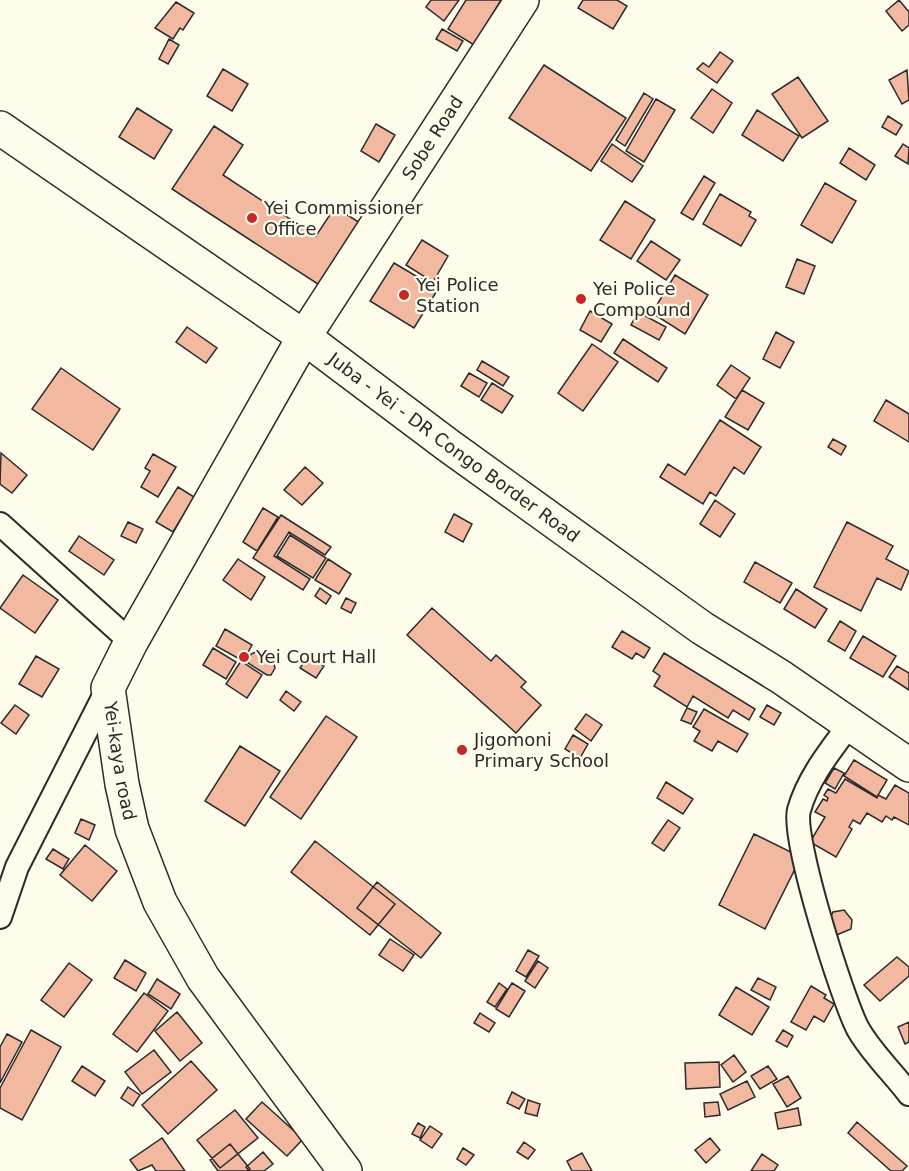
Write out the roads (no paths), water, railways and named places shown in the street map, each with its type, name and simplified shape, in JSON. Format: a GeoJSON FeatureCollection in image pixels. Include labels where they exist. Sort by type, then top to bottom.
{"type":"FeatureCollection","features":[{"type":"Feature","properties":{"kind":"main road","name":"Sobe Road"},"geometry":{"type":"LineString","coordinates":[[304,337],[522,0]]}},
{"type":"Feature","properties":{"kind":"main road","name":"Juba - Yei - DR Congo Border Road"},"geometry":{"type":"LineString","coordinates":[[0,128],[304,337],[459,453],[693,621],[909,765]]}},
{"type":"Feature","properties":{"kind":"main road","name":"Yei-kaya road"},"geometry":{"type":"LineString","coordinates":[[304,337],[131,642],[108,688],[122,784],[132,829],[160,902],[203,978],[345,1171]]}},
{"type":"Feature","properties":{"kind":"street"},"geometry":{"type":"LineString","coordinates":[[0,524],[131,642]]}},
{"type":"Feature","properties":{"kind":"street"},"geometry":{"type":"LineString","coordinates":[[0,916],[17,867],[108,688]]}},
{"type":"Feature","properties":{"kind":"street"},"geometry":{"type":"LineString","coordinates":[[850,724],[818,766],[798,812],[804,853],[829,951],[858,1029],[909,1094]]}},
{"type":"Feature","properties":{"kind":"place","name":"Yei Commissioner Office"},"geometry":{"type":"Point","coordinates":[252,218]}},
{"type":"Feature","properties":{"kind":"place","name":"Yei Police Station"},"geometry":{"type":"Point","coordinates":[404,295]}},
{"type":"Feature","properties":{"kind":"place","name":"Yei Police Compound"},"geometry":{"type":"Point","coordinates":[581,299]}},
{"type":"Feature","properties":{"kind":"place","name":"Yei Court Hall"},"geometry":{"type":"Point","coordinates":[244,657]}},
{"type":"Feature","properties":{"kind":"place","name":"Jigomoni Primary School"},"geometry":{"type":"Point","coordinates":[462,750]}}]}
